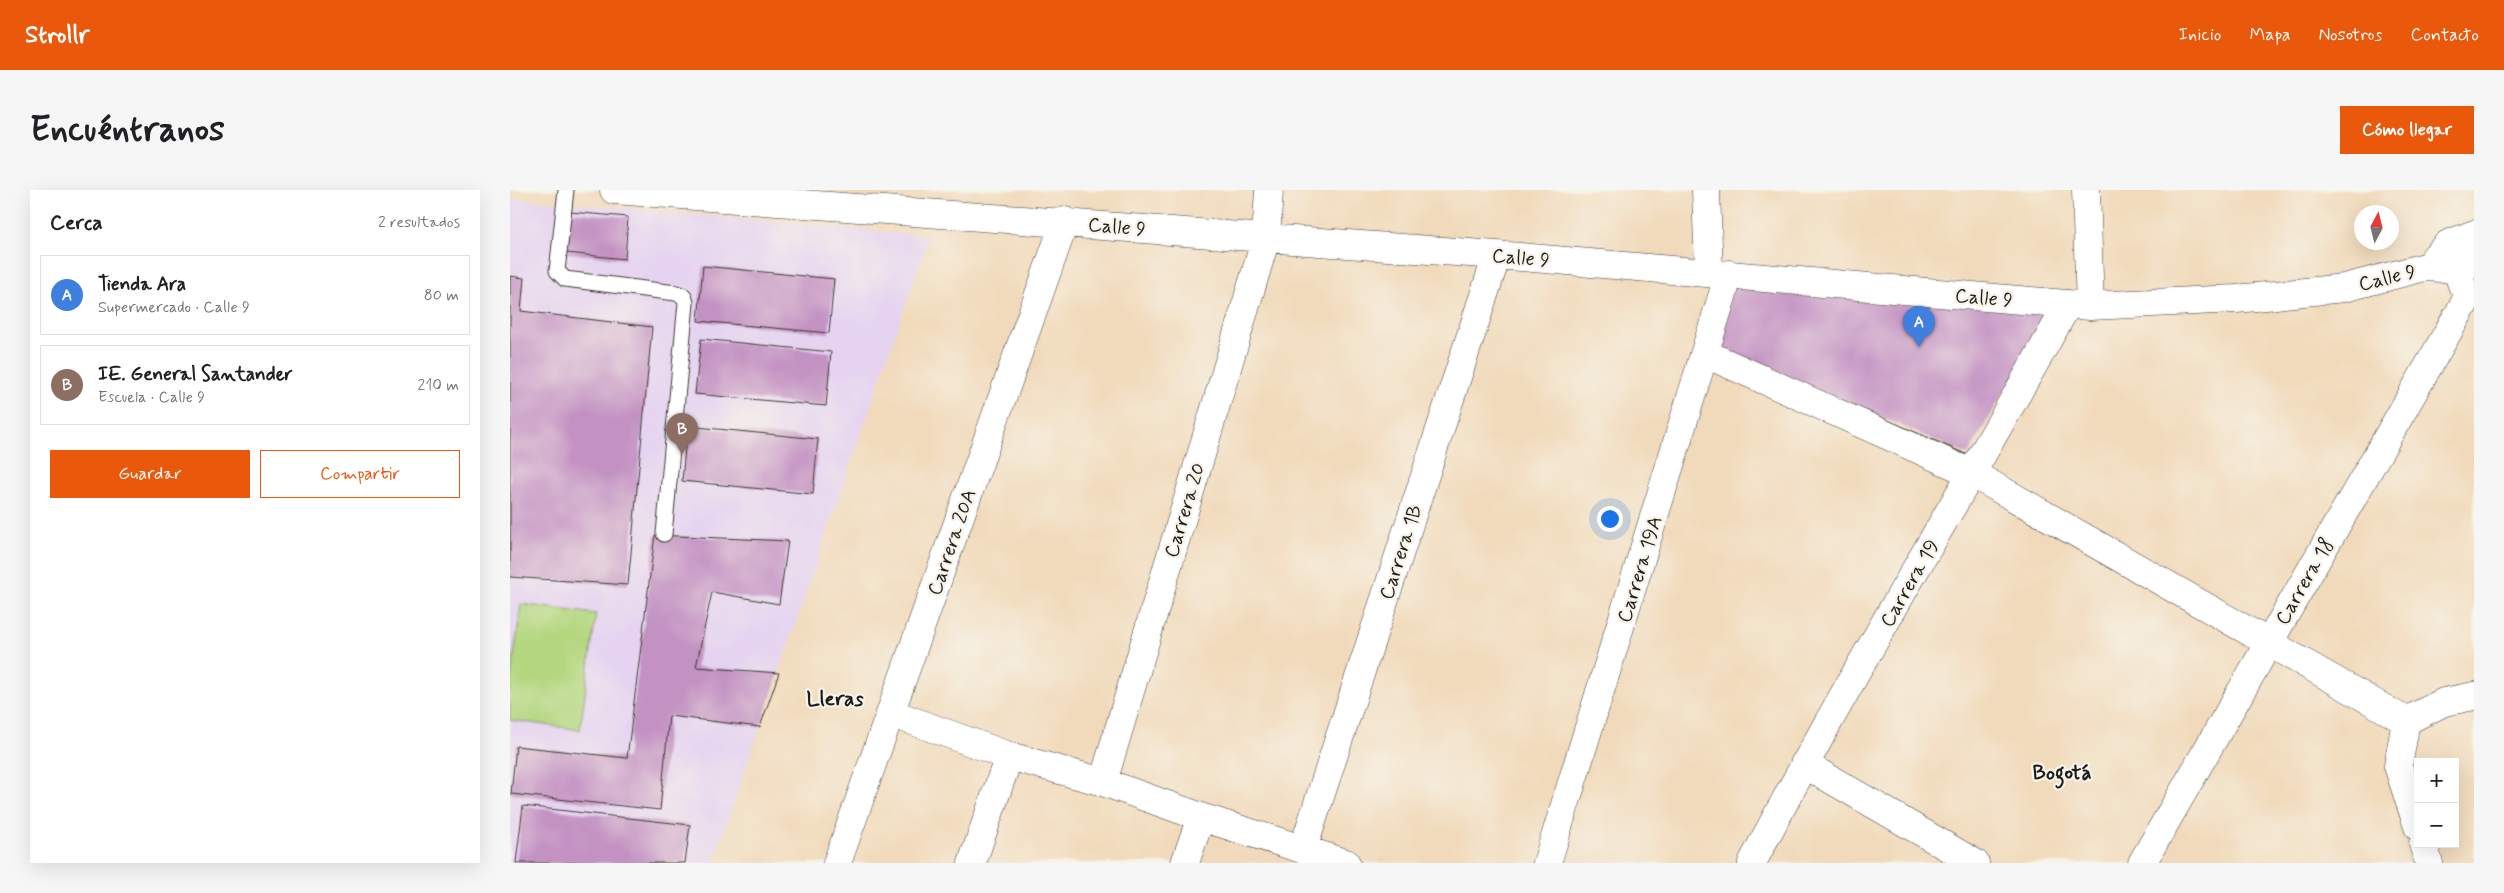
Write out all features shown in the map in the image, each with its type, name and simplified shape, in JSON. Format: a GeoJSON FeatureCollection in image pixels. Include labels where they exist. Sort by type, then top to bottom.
{"type":"FeatureCollection","features":[{"type":"Feature","properties":{"kind":"street","name":"Calle 9"},"geometry":{"type":"LineString","coordinates":[[614,190],[1065,221],[1266,238],[1497,254],[2079,305],[2236,299],[2334,289],[2425,268],[2465,266]]}},
{"type":"Feature","properties":{"kind":"street","name":"Carrera 20"},"geometry":{"type":"LineString","coordinates":[[1103,782],[1266,238],[1269,190]]}},
{"type":"Feature","properties":{"kind":"street","name":"Carrera 19A"},"geometry":{"type":"LineString","coordinates":[[1547,863],[1706,354],[1719,274],[1706,190]]}},
{"type":"Feature","properties":{"kind":"street"},"geometry":{"type":"LineString","coordinates":[[2079,305],[2086,190]]}},
{"type":"Feature","properties":{"kind":"street","name":"Carrera 20A"},"geometry":{"type":"LineString","coordinates":[[837,863],[1065,221]]}},
{"type":"Feature","properties":{"kind":"street","name":"Calle 9"},"geometry":{"type":"LineString","coordinates":[[2425,268],[2448,244],[2474,234]]}},
{"type":"Feature","properties":{"kind":"street"},"geometry":{"type":"LineString","coordinates":[[2448,244],[2465,266],[2471,301]]}},
{"type":"Feature","properties":{"kind":"street","name":"Carrera 1B"},"geometry":{"type":"LineString","coordinates":[[1303,848],[1497,254]]}},
{"type":"Feature","properties":{"kind":"street","name":"Carrera 18"},"geometry":{"type":"LineString","coordinates":[[2142,863],[2268,643],[2471,301]]}},
{"type":"Feature","properties":{"kind":"street","name":"Carrera 19"},"geometry":{"type":"LineString","coordinates":[[1752,863],[1804,764],[1973,474],[2079,305]]}},
{"type":"Feature","properties":{"kind":"street"},"geometry":{"type":"LineString","coordinates":[[1706,354],[1973,474],[2406,721]]}},
{"type":"Feature","properties":{"kind":"street"},"geometry":{"type":"LineString","coordinates":[[2406,721],[2444,702],[2474,696]]}},
{"type":"Feature","properties":{"kind":"street"},"geometry":{"type":"LineString","coordinates":[[891,713],[1009,756],[1103,782],[1201,817],[1346,863]]}},
{"type":"Feature","properties":{"kind":"street"},"geometry":{"type":"LineString","coordinates":[[2406,721],[2398,766],[2414,815]]}},
{"type":"Feature","properties":{"kind":"street"},"geometry":{"type":"LineString","coordinates":[[972,863],[1009,756]]}},
{"type":"Feature","properties":{"kind":"street"},"geometry":{"type":"LineString","coordinates":[[1804,764],[1975,863]]}},
{"type":"Feature","properties":{"kind":"street"},"geometry":{"type":"LineString","coordinates":[[1185,863],[1201,817]]}},
{"type":"Feature","properties":{"kind":"street"},"geometry":{"type":"LineString","coordinates":[[2424,848],[2429,863]]}},
{"type":"Feature","properties":{"kind":"lane"},"geometry":{"type":"LineString","coordinates":[[566,190],[557,271],[565,279],[676,294],[684,296],[686,303],[664,534]]}},
{"type":"Feature","properties":{"kind":"shaded area"},"geometry":{"type":"Polygon","coordinates":[[[510,198],[929,236],[713,863],[510,863],[510,198]]]}},
{"type":"Feature","properties":{"kind":"green space"},"geometry":{"type":"Polygon","coordinates":[[[521,604],[596,614],[580,730],[510,720],[510,686],[521,604]]]}},
{"type":"Feature","properties":{"kind":"building"},"geometry":{"type":"Polygon","coordinates":[[[570,212],[628,217],[625,259],[567,253],[570,212]]]}},
{"type":"Feature","properties":{"kind":"building"},"geometry":{"type":"Polygon","coordinates":[[[703,266],[834,279],[829,333],[698,321],[703,266]]]}},
{"type":"Feature","properties":{"kind":"building"},"geometry":{"type":"Polygon","coordinates":[[[510,276],[524,278],[521,311],[652,327],[628,585],[510,577],[510,276]]]}},
{"type":"Feature","properties":{"kind":"building"},"geometry":{"type":"Polygon","coordinates":[[[1734,282],[2049,313],[1968,455],[1796,380],[1714,349],[1734,282]]]}},
{"type":"Feature","properties":{"kind":"building"},"geometry":{"type":"Polygon","coordinates":[[[701,339],[831,352],[826,406],[695,394],[701,339]]]}},
{"type":"Feature","properties":{"kind":"building"},"geometry":{"type":"Polygon","coordinates":[[[687,426],[818,439],[813,494],[682,481],[687,426]]]}},
{"type":"Feature","properties":{"kind":"building"},"geometry":{"type":"Polygon","coordinates":[[[655,535],[788,541],[779,604],[712,592],[696,667],[779,673],[760,727],[669,716],[660,810],[511,794],[516,746],[627,758],[655,535]]]}},
{"type":"Feature","properties":{"kind":"building"},"geometry":{"type":"Polygon","coordinates":[[[523,806],[690,825],[685,863],[516,863],[523,806]]]}},
{"type":"Feature","properties":{"kind":"place","name":"Tienda Ara"},"geometry":{"type":"Point","coordinates":[1919,347]}},
{"type":"Feature","properties":{"kind":"place","name":"IE. General Santander"},"geometry":{"type":"Point","coordinates":[682,454]}},
{"type":"Feature","properties":{"kind":"district","name":"Lleras"},"geometry":{"type":"Point","coordinates":[835,698]}},
{"type":"Feature","properties":{"kind":"district","name":"Bogotá"},"geometry":{"type":"Point","coordinates":[2062,772]}}]}
